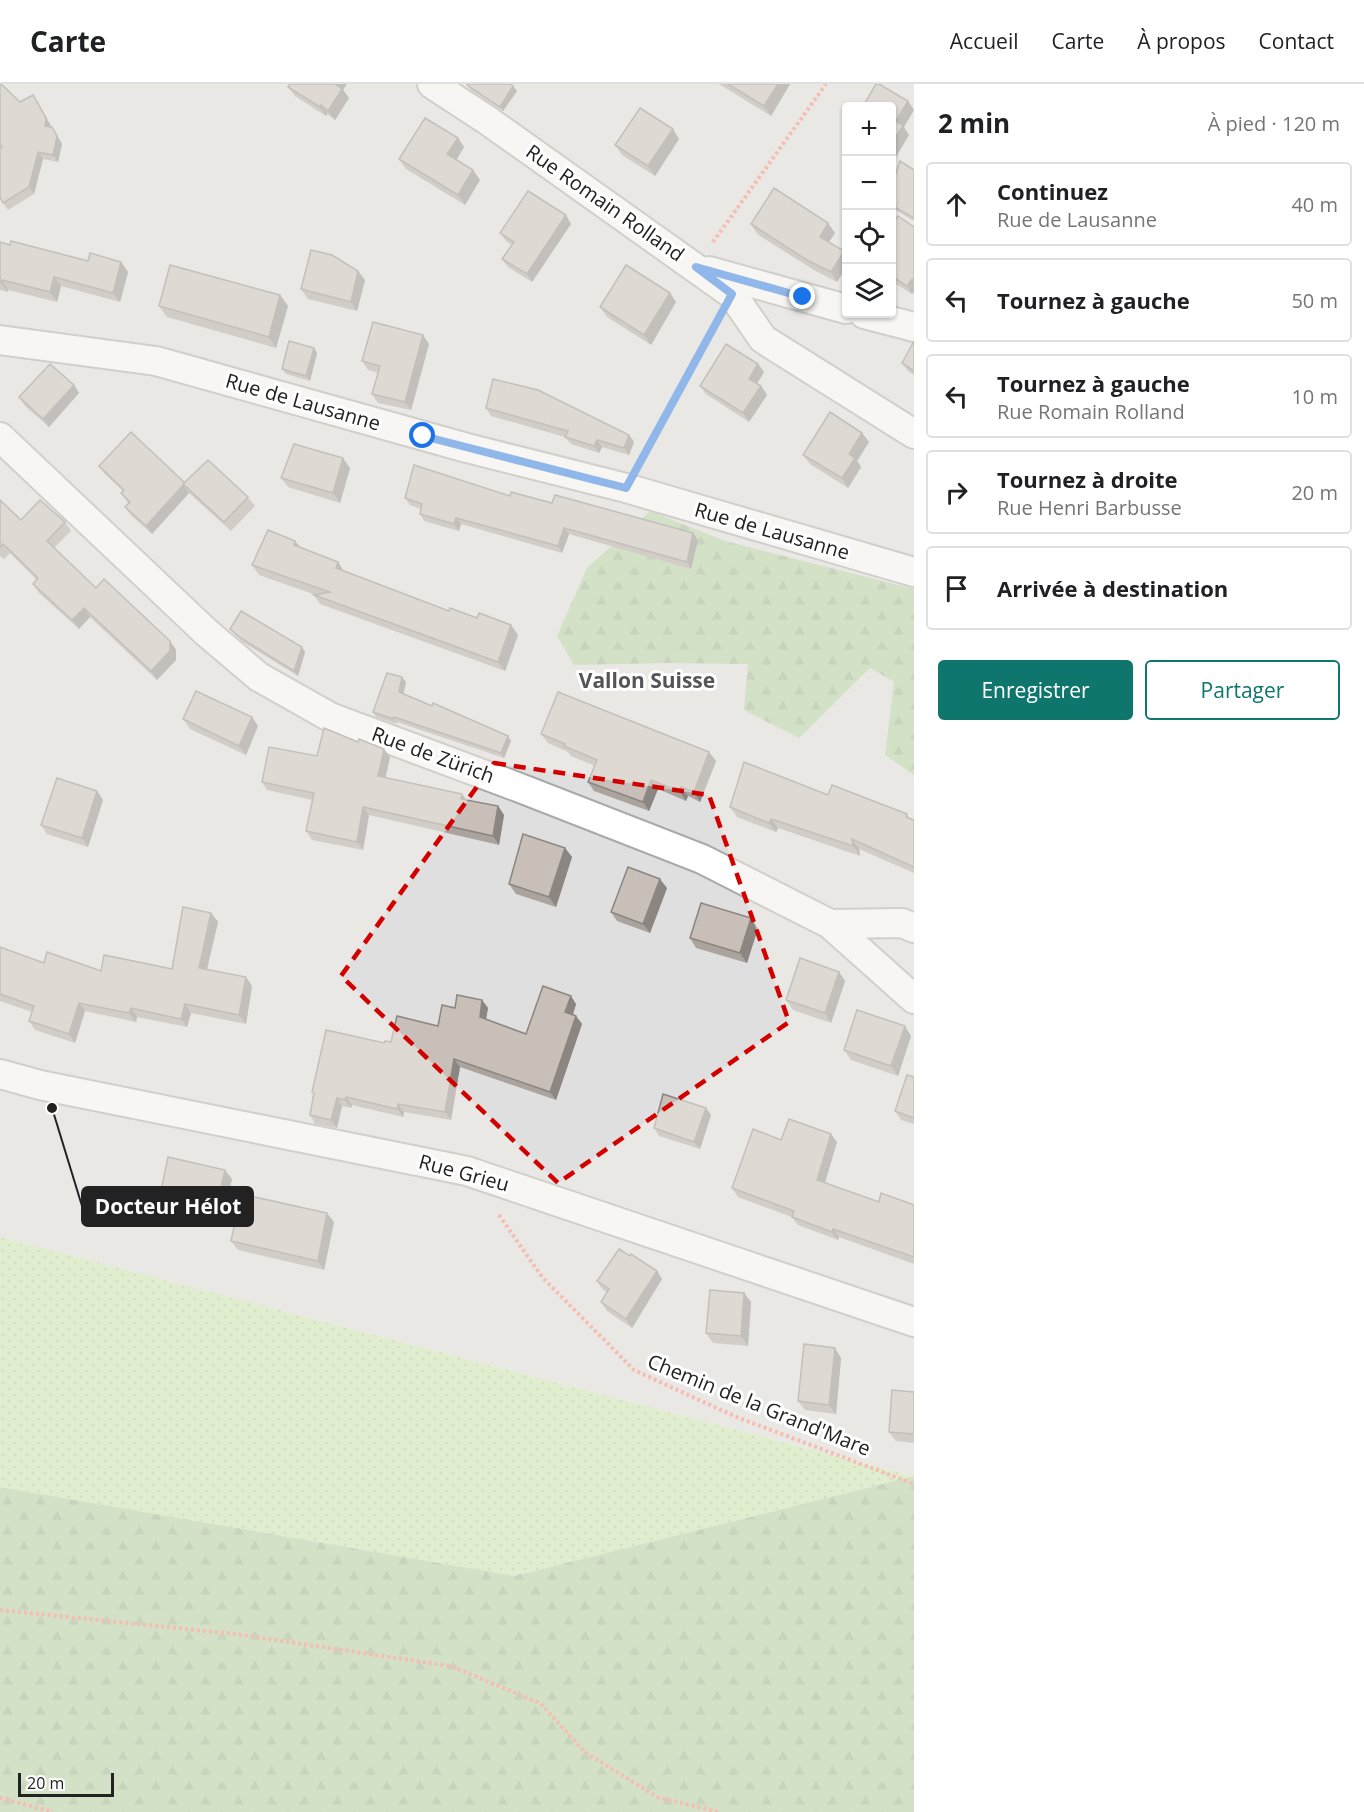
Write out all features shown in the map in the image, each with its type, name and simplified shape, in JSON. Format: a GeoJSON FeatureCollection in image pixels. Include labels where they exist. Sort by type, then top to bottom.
{"type":"FeatureCollection","features":[{"type":"Feature","properties":{"kind":"street","name":"Rue Romain Rolland"},"geometry":{"type":"LineString","coordinates":[[432,84],[732,294],[763,339],[914,434]]}},
{"type":"Feature","properties":{"kind":"street"},"geometry":{"type":"LineString","coordinates":[[696,267],[842,308]]}},
{"type":"Feature","properties":{"kind":"street"},"geometry":{"type":"LineString","coordinates":[[879,318],[914,327]]}},
{"type":"Feature","properties":{"kind":"street","name":"Rue de Lausanne"},"geometry":{"type":"LineString","coordinates":[[0,340],[156,361],[467,448],[626,488],[914,572]]}},
{"type":"Feature","properties":{"kind":"street","name":"Rue de Zürich"},"geometry":{"type":"LineString","coordinates":[[0,437],[206,632],[259,677],[330,717],[702,859],[830,924],[914,999]]}},
{"type":"Feature","properties":{"kind":"street"},"geometry":{"type":"LineString","coordinates":[[830,924],[902,923],[914,928]]}},
{"type":"Feature","properties":{"kind":"street","name":"Rue Grieu"},"geometry":{"type":"LineString","coordinates":[[0,1074],[40,1085],[467,1171],[914,1322]]}},
{"type":"Feature","properties":{"kind":"path"},"geometry":{"type":"LineString","coordinates":[[696,267],[826,84]]}},
{"type":"Feature","properties":{"kind":"path"},"geometry":{"type":"LineString","coordinates":[[626,488],[732,294]]}},
{"type":"Feature","properties":{"kind":"path","name":"Chemin de la Grand'Mare"},"geometry":{"type":"LineString","coordinates":[[495,1209],[542,1277],[634,1370],[734,1416],[914,1484]]}},
{"type":"Feature","properties":{"kind":"path"},"geometry":{"type":"LineString","coordinates":[[0,1610],[235,1634],[450,1666],[540,1703],[585,1752],[657,1797],[719,1812]]}},
{"type":"Feature","properties":{"kind":"path"},"geometry":{"type":"LineString","coordinates":[[0,1798],[53,1812]]}},
{"type":"Feature","properties":{"kind":"highlighted area"},"geometry":{"type":"Polygon","coordinates":[[[494,763],[709,795],[789,1022],[558,1183],[341,976],[494,763]]]}},
{"type":"Feature","properties":{"kind":"shaded area"},"geometry":{"type":"Polygon","coordinates":[[[0,84],[914,84],[914,1476],[0,1237],[0,84]]]}},
{"type":"Feature","properties":{"kind":"green space"},"geometry":{"type":"Polygon","coordinates":[[[650,511],[725,541],[914,589],[914,775],[885,755],[894,682],[870,668],[799,738],[744,710],[748,664],[574,665],[557,636],[587,568],[650,511]]]}},
{"type":"Feature","properties":{"kind":"green space"},"geometry":{"type":"Polygon","coordinates":[[[0,1237],[913,1476],[514,1576],[0,1487],[0,1237]]]}},
{"type":"Feature","properties":{"kind":"green space"},"geometry":{"type":"Polygon","coordinates":[[[914,1476],[914,1812],[0,1812],[0,1487],[514,1576],[914,1476]]]}},
{"type":"Feature","properties":{"kind":"building"},"geometry":{"type":"Polygon","coordinates":[[[0,84],[20,102],[33,95],[46,118],[45,126],[52,127],[57,136],[53,155],[38,152],[29,187],[3,203],[0,197],[0,148],[2,147],[0,144],[0,84]]]}},
{"type":"Feature","properties":{"kind":"building"},"geometry":{"type":"Polygon","coordinates":[[[290,84],[335,84],[342,89],[328,111],[288,87],[290,84]]]}},
{"type":"Feature","properties":{"kind":"building"},"geometry":{"type":"Polygon","coordinates":[[[468,84],[510,84],[513,86],[500,107],[468,84]]]}},
{"type":"Feature","properties":{"kind":"building"},"geometry":{"type":"Polygon","coordinates":[[[728,84],[778,84],[764,106],[728,84]]]}},
{"type":"Feature","properties":{"kind":"building"},"geometry":{"type":"Polygon","coordinates":[[[876,84],[908,101],[896,121],[896,102],[865,102],[876,84]]]}},
{"type":"Feature","properties":{"kind":"building"},"geometry":{"type":"Polygon","coordinates":[[[640,108],[673,129],[648,166],[615,145],[640,108]]]}},
{"type":"Feature","properties":{"kind":"building"},"geometry":{"type":"Polygon","coordinates":[[[425,118],[458,138],[447,154],[473,170],[458,195],[399,159],[425,118]]]}},
{"type":"Feature","properties":{"kind":"building"},"geometry":{"type":"Polygon","coordinates":[[[896,121],[903,126],[896,136],[896,121]]]}},
{"type":"Feature","properties":{"kind":"building"},"geometry":{"type":"Polygon","coordinates":[[[900,161],[914,170],[914,218],[896,208],[896,173],[900,161]]]}},
{"type":"Feature","properties":{"kind":"building"},"geometry":{"type":"Polygon","coordinates":[[[774,188],[828,223],[820,237],[842,250],[842,254],[831,272],[807,260],[751,224],[774,188]]]}},
{"type":"Feature","properties":{"kind":"building"},"geometry":{"type":"Polygon","coordinates":[[[528,191],[566,215],[527,274],[502,259],[514,242],[500,233],[528,191]]]}},
{"type":"Feature","properties":{"kind":"building"},"geometry":{"type":"Polygon","coordinates":[[[898,216],[914,227],[914,280],[912,279],[907,286],[896,279],[896,219],[898,216]]]}},
{"type":"Feature","properties":{"kind":"building"},"geometry":{"type":"Polygon","coordinates":[[[11,241],[88,261],[90,253],[121,262],[113,293],[54,277],[50,292],[2,280],[1,283],[0,242],[10,245],[11,241]]]}},
{"type":"Feature","properties":{"kind":"building"},"geometry":{"type":"Polygon","coordinates":[[[311,250],[332,255],[358,271],[351,302],[301,289],[311,250]]]}},
{"type":"Feature","properties":{"kind":"building"},"geometry":{"type":"Polygon","coordinates":[[[170,265],[280,295],[269,337],[159,306],[170,265]]]}},
{"type":"Feature","properties":{"kind":"building"},"geometry":{"type":"Polygon","coordinates":[[[626,265],[670,293],[644,335],[600,307],[626,265]]]}},
{"type":"Feature","properties":{"kind":"building"},"geometry":{"type":"Polygon","coordinates":[[[373,322],[423,335],[405,402],[372,394],[380,366],[362,361],[373,322]]]}},
{"type":"Feature","properties":{"kind":"building"},"geometry":{"type":"Polygon","coordinates":[[[289,341],[314,348],[306,376],[282,369],[289,341]]]}},
{"type":"Feature","properties":{"kind":"building"},"geometry":{"type":"Polygon","coordinates":[[[914,341],[914,371],[902,363],[914,341]]]}},
{"type":"Feature","properties":{"kind":"building"},"geometry":{"type":"Polygon","coordinates":[[[726,344],[758,364],[749,379],[761,386],[743,413],[700,386],[726,344]]]}},
{"type":"Feature","properties":{"kind":"building"},"geometry":{"type":"Polygon","coordinates":[[[50,364],[74,385],[43,419],[19,397],[50,364]]]}},
{"type":"Feature","properties":{"kind":"building"},"geometry":{"type":"Polygon","coordinates":[[[493,379],[538,390],[629,435],[624,448],[597,440],[594,446],[565,437],[568,431],[486,408],[493,379]]]}},
{"type":"Feature","properties":{"kind":"building"},"geometry":{"type":"Polygon","coordinates":[[[830,412],[862,433],[849,454],[855,458],[842,478],[803,455],[830,412]]]}},
{"type":"Feature","properties":{"kind":"building"},"geometry":{"type":"Polygon","coordinates":[[[131,432],[185,483],[146,526],[125,507],[130,502],[121,493],[124,490],[99,466],[131,432]]]}},
{"type":"Feature","properties":{"kind":"building"},"geometry":{"type":"Polygon","coordinates":[[[294,444],[343,458],[333,493],[281,478],[294,444]]]}},
{"type":"Feature","properties":{"kind":"building"},"geometry":{"type":"Polygon","coordinates":[[[208,460],[248,497],[224,522],[183,484],[208,460]]]}},
{"type":"Feature","properties":{"kind":"building"},"geometry":{"type":"Polygon","coordinates":[[[414,465],[510,496],[511,492],[552,503],[555,495],[693,533],[687,562],[564,528],[558,546],[456,518],[454,524],[420,514],[422,504],[405,498],[414,465]]]}},
{"type":"Feature","properties":{"kind":"building"},"geometry":{"type":"Polygon","coordinates":[[[0,500],[21,520],[40,500],[65,522],[47,541],[96,588],[104,579],[170,641],[170,651],[151,671],[84,608],[72,620],[33,584],[38,578],[3,544],[0,548],[0,500]]]}},
{"type":"Feature","properties":{"kind":"building"},"geometry":{"type":"Polygon","coordinates":[[[268,530],[295,541],[294,545],[338,562],[336,568],[449,611],[450,608],[477,618],[479,613],[511,625],[498,662],[314,595],[330,592],[252,565],[268,530]]]}},
{"type":"Feature","properties":{"kind":"building"},"geometry":{"type":"Polygon","coordinates":[[[241,611],[302,647],[294,671],[230,629],[241,611]]]}},
{"type":"Feature","properties":{"kind":"building"},"geometry":{"type":"Polygon","coordinates":[[[387,673],[402,677],[399,692],[432,706],[433,703],[508,736],[501,753],[373,712],[387,673]]]}},
{"type":"Feature","properties":{"kind":"building"},"geometry":{"type":"Polygon","coordinates":[[[196,691],[252,717],[239,746],[183,719],[196,691]]]}},
{"type":"Feature","properties":{"kind":"building"},"geometry":{"type":"Polygon","coordinates":[[[558,692],[709,752],[694,792],[681,787],[679,791],[651,780],[643,802],[588,782],[597,760],[541,734],[558,692]]]}},
{"type":"Feature","properties":{"kind":"building"},"geometry":{"type":"Polygon","coordinates":[[[324,728],[358,742],[359,739],[384,749],[378,776],[462,794],[461,799],[498,806],[493,836],[363,807],[357,842],[306,831],[314,793],[262,782],[269,747],[317,756],[324,728]]]}},
{"type":"Feature","properties":{"kind":"building"},"geometry":{"type":"Polygon","coordinates":[[[744,762],[828,795],[832,785],[907,814],[906,817],[914,820],[914,867],[852,839],[853,846],[771,819],[769,823],[730,807],[744,762]]]}},
{"type":"Feature","properties":{"kind":"building"},"geometry":{"type":"Polygon","coordinates":[[[57,778],[97,791],[82,838],[41,825],[57,778]]]}},
{"type":"Feature","properties":{"kind":"building"},"geometry":{"type":"Polygon","coordinates":[[[523,834],[565,848],[549,897],[509,884],[523,834]]]}},
{"type":"Feature","properties":{"kind":"building"},"geometry":{"type":"Polygon","coordinates":[[[628,867],[660,879],[643,924],[611,912],[628,867]]]}},
{"type":"Feature","properties":{"kind":"building"},"geometry":{"type":"Polygon","coordinates":[[[701,903],[751,918],[740,953],[690,938],[701,903]]]}},
{"type":"Feature","properties":{"kind":"building"},"geometry":{"type":"Polygon","coordinates":[[[183,907],[211,913],[199,968],[246,977],[239,1015],[185,1004],[181,1019],[131,1008],[129,1013],[79,1003],[69,1034],[29,1021],[34,1006],[0,994],[0,947],[44,963],[47,952],[101,971],[104,955],[172,969],[183,907]]]}},
{"type":"Feature","properties":{"kind":"building"},"geometry":{"type":"Polygon","coordinates":[[[800,958],[839,972],[825,1013],[786,1000],[800,958]]]}},
{"type":"Feature","properties":{"kind":"building"},"geometry":{"type":"Polygon","coordinates":[[[543,986],[571,996],[565,1012],[576,1016],[550,1092],[454,1059],[445,1112],[398,1104],[397,1109],[346,1097],[345,1100],[337,1098],[331,1120],[310,1115],[314,1093],[312,1092],[326,1030],[384,1043],[385,1041],[391,1042],[397,1016],[438,1026],[442,1005],[455,1008],[457,995],[482,1000],[480,1017],[526,1034],[543,986]]]}},
{"type":"Feature","properties":{"kind":"building"},"geometry":{"type":"Polygon","coordinates":[[[857,1010],[905,1026],[891,1066],[844,1050],[857,1010]]]}},
{"type":"Feature","properties":{"kind":"building"},"geometry":{"type":"Polygon","coordinates":[[[907,1075],[914,1077],[914,1118],[895,1111],[907,1075]]]}},
{"type":"Feature","properties":{"kind":"building"},"geometry":{"type":"Polygon","coordinates":[[[663,1094],[706,1108],[694,1142],[654,1128],[663,1094]]]}},
{"type":"Feature","properties":{"kind":"building"},"geometry":{"type":"Polygon","coordinates":[[[789,1119],[831,1134],[817,1180],[879,1202],[881,1193],[914,1205],[914,1257],[792,1217],[794,1211],[732,1188],[753,1129],[781,1140],[789,1119]]]}},
{"type":"Feature","properties":{"kind":"building"},"geometry":{"type":"Polygon","coordinates":[[[168,1157],[225,1170],[215,1212],[159,1200],[168,1157]]]}},
{"type":"Feature","properties":{"kind":"building"},"geometry":{"type":"Polygon","coordinates":[[[241,1194],[327,1213],[318,1261],[231,1241],[241,1194]]]}},
{"type":"Feature","properties":{"kind":"building"},"geometry":{"type":"Polygon","coordinates":[[[619,1249],[657,1271],[626,1319],[601,1302],[609,1289],[597,1281],[619,1249]]]}},
{"type":"Feature","properties":{"kind":"building"},"geometry":{"type":"Polygon","coordinates":[[[710,1290],[744,1293],[741,1336],[706,1333],[710,1290]]]}},
{"type":"Feature","properties":{"kind":"building"},"geometry":{"type":"Polygon","coordinates":[[[804,1344],[835,1348],[829,1405],[798,1401],[804,1344]]]}},
{"type":"Feature","properties":{"kind":"building"},"geometry":{"type":"Polygon","coordinates":[[[892,1390],[914,1392],[914,1434],[889,1432],[892,1390]]]}},
{"type":"Feature","properties":{"kind":"place","name":"Docteur Hélot"},"geometry":{"type":"Point","coordinates":[52,1108]}},
{"type":"Feature","properties":{"kind":"district","name":"Vallon Suisse"},"geometry":{"type":"Point","coordinates":[647,681]}},
{"type":"Feature","properties":{"kind":"route"},"geometry":{"type":"LineString","coordinates":[[423,436],[626,488],[732,294],[696,267],[803,297]]}}]}
